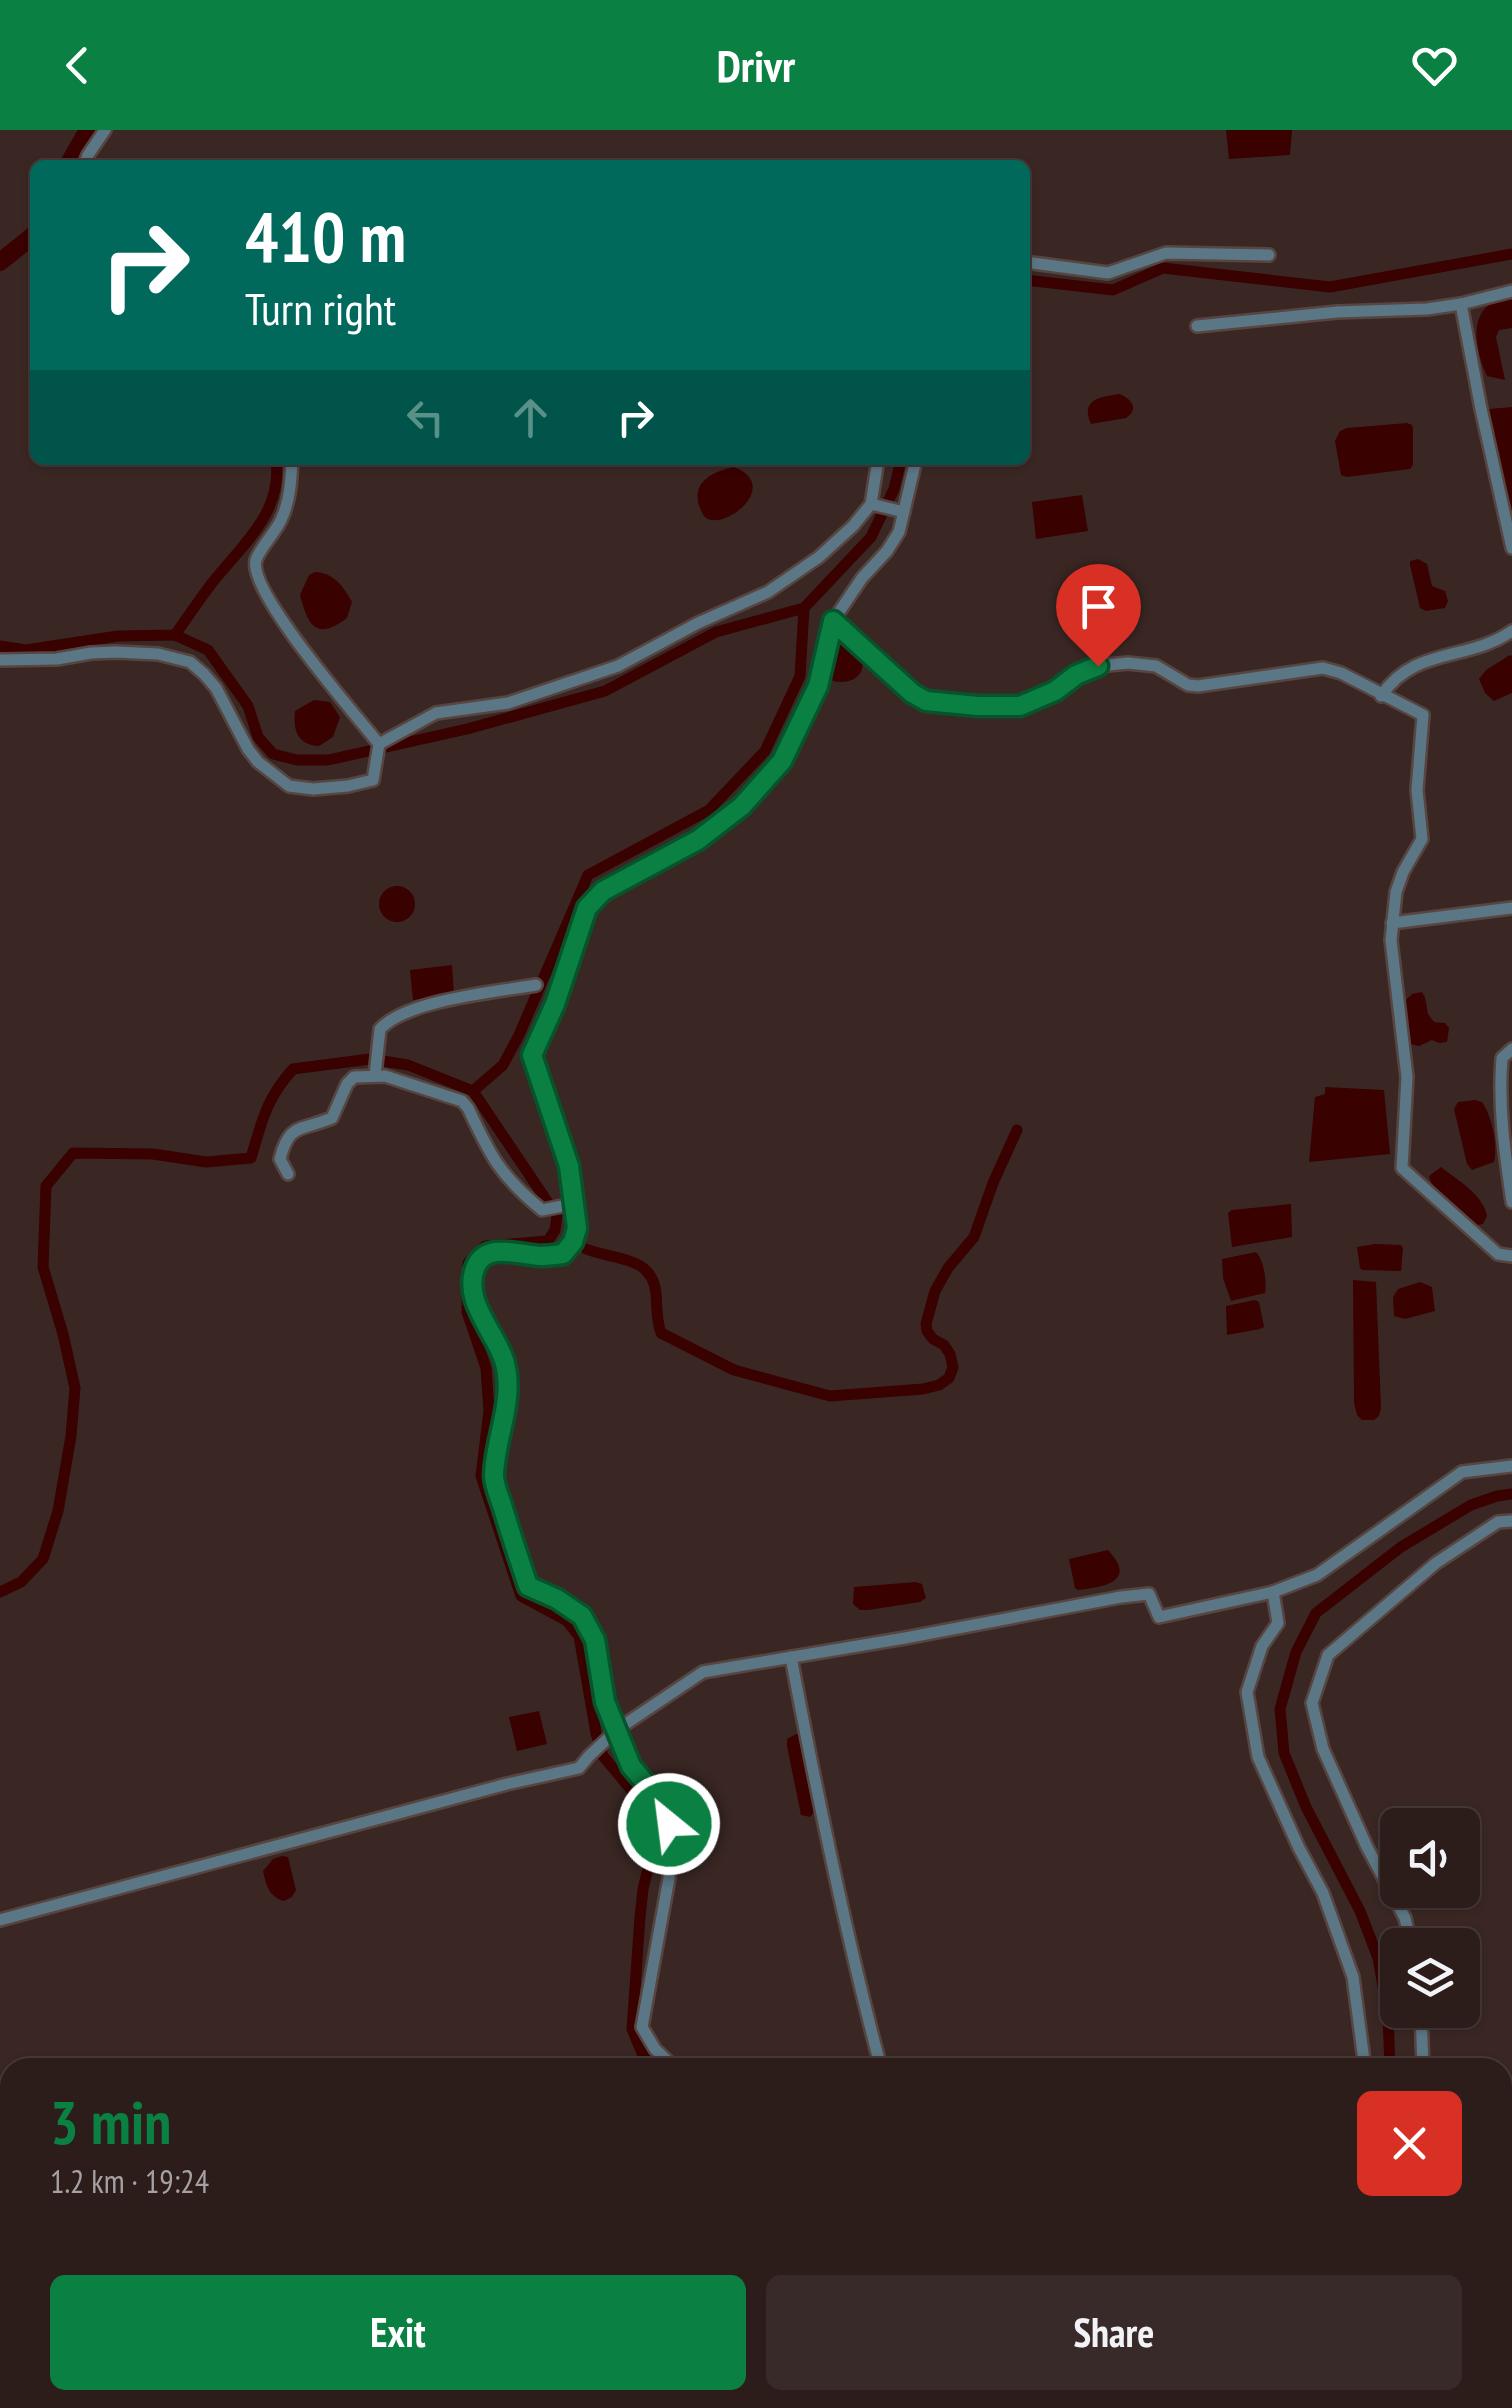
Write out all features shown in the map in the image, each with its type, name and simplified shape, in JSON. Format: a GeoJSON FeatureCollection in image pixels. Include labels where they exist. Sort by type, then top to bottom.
{"type":"FeatureCollection","features":[{"type":"Feature","properties":{"kind":"street"},"geometry":{"type":"LineString","coordinates":[[86,160],[105,130]]}},
{"type":"Feature","properties":{"kind":"street"},"geometry":{"type":"LineString","coordinates":[[1030,263],[1108,272],[1166,253],[1269,255]]}},
{"type":"Feature","properties":{"kind":"street"},"geometry":{"type":"LineString","coordinates":[[1197,326],[1352,310],[1427,309],[1512,291]]}},
{"type":"Feature","properties":{"kind":"street"},"geometry":{"type":"LineString","coordinates":[[1462,304],[1512,548]]}},
{"type":"Feature","properties":{"kind":"street"},"geometry":{"type":"LineString","coordinates":[[0,660],[116,652],[158,654],[190,662],[216,688],[258,762],[289,786],[348,786],[373,780],[379,744],[279,618],[256,572],[256,558],[286,506],[292,465]]}},
{"type":"Feature","properties":{"kind":"street"},"geometry":{"type":"LineString","coordinates":[[379,744],[436,713],[508,703],[618,666],[768,592],[854,526],[871,504],[877,465]]}},
{"type":"Feature","properties":{"kind":"street"},"geometry":{"type":"LineString","coordinates":[[665,2058],[642,2027],[669,1878],[669,1824],[663,1804],[631,1766],[615,1732],[605,1702],[595,1640],[582,1616],[528,1586],[494,1478],[506,1408],[506,1366],[474,1299],[473,1282],[476,1265],[489,1253],[563,1254],[573,1242],[577,1228],[569,1166],[532,1055],[555,1004],[587,908],[603,891],[698,840],[742,806],[782,761],[818,686],[833,621],[899,532],[915,465]]}},
{"type":"Feature","properties":{"kind":"street"},"geometry":{"type":"LineString","coordinates":[[871,504],[904,512]]}},
{"type":"Feature","properties":{"kind":"street"},"geometry":{"type":"LineString","coordinates":[[833,621],[912,693],[926,701],[1020,706],[1098,666],[1128,663],[1156,666],[1198,686],[1323,668],[1341,673],[1423,715],[1416,790],[1422,839],[1396,892],[1391,940],[1407,1077],[1402,1168],[1498,1254],[1512,1256]]}},
{"type":"Feature","properties":{"kind":"street"},"geometry":{"type":"LineString","coordinates":[[1381,696],[1390,683],[1414,665],[1484,646],[1512,631]]}},
{"type":"Feature","properties":{"kind":"street"},"geometry":{"type":"LineString","coordinates":[[1392,924],[1512,908]]}},
{"type":"Feature","properties":{"kind":"street"},"geometry":{"type":"LineString","coordinates":[[375,1075],[380,1028],[392,1018],[426,1006],[536,986]]}},
{"type":"Feature","properties":{"kind":"street"},"geometry":{"type":"LineString","coordinates":[[1512,1050],[1502,1058],[1500,1094],[1512,1202]]}},
{"type":"Feature","properties":{"kind":"street"},"geometry":{"type":"LineString","coordinates":[[288,1174],[280,1160],[290,1133],[332,1118],[354,1077],[375,1075],[462,1101],[498,1168],[542,1210],[574,1204]]}},
{"type":"Feature","properties":{"kind":"street"},"geometry":{"type":"LineString","coordinates":[[0,1920],[579,1768],[615,1732],[704,1672],[1120,1598],[1149,1594],[1160,1617],[1272,1592],[1317,1575],[1462,1472],[1512,1466]]}},
{"type":"Feature","properties":{"kind":"street"},"geometry":{"type":"LineString","coordinates":[[1407,1928],[1323,1749],[1312,1702],[1328,1654],[1436,1563],[1498,1522],[1512,1521]]}},
{"type":"Feature","properties":{"kind":"street"},"geometry":{"type":"LineString","coordinates":[[1272,1592],[1278,1623],[1262,1646],[1247,1692],[1258,1757],[1323,1893],[1353,1977],[1364,2058]]}},
{"type":"Feature","properties":{"kind":"street"},"geometry":{"type":"LineString","coordinates":[[791,1657],[821,1814],[878,2058]]}},
{"type":"Feature","properties":{"kind":"street"},"geometry":{"type":"LineString","coordinates":[[1422,2028],[1423,2058]]}},
{"type":"Feature","properties":{"kind":"shaded area"},"geometry":{"type":"Polygon","coordinates":[[[1226,130],[1292,130],[1290,155],[1229,159],[1226,130]]]}},
{"type":"Feature","properties":{"kind":"shaded area"},"geometry":{"type":"Polygon","coordinates":[[[1512,294],[1512,328],[1499,330],[1496,337],[1505,380],[1487,376],[1478,349],[1477,329],[1489,305],[1512,294]]]}},
{"type":"Feature","properties":{"kind":"shaded area"},"geometry":{"type":"Polygon","coordinates":[[[1119,394],[1132,404],[1130,415],[1091,424],[1090,404],[1119,394]]]}},
{"type":"Feature","properties":{"kind":"shaded area"},"geometry":{"type":"Polygon","coordinates":[[[1512,407],[1512,533],[1489,409],[1512,407]]]}},
{"type":"Feature","properties":{"kind":"shaded area"},"geometry":{"type":"Polygon","coordinates":[[[1407,423],[1413,429],[1410,469],[1341,475],[1335,441],[1340,431],[1407,423]]]}},
{"type":"Feature","properties":{"kind":"shaded area"},"geometry":{"type":"Polygon","coordinates":[[[734,467],[748,475],[753,485],[751,496],[734,514],[712,520],[704,516],[699,505],[699,487],[714,474],[734,467]]]}},
{"type":"Feature","properties":{"kind":"shaded area"},"geometry":{"type":"Polygon","coordinates":[[[1082,495],[1088,531],[1036,539],[1032,502],[1082,495]]]}},
{"type":"Feature","properties":{"kind":"shaded area"},"geometry":{"type":"Polygon","coordinates":[[[1418,559],[1427,564],[1432,586],[1445,591],[1445,608],[1420,608],[1410,565],[1410,561],[1418,559]]]}},
{"type":"Feature","properties":{"kind":"shaded area"},"geometry":{"type":"Polygon","coordinates":[[[315,572],[337,581],[352,602],[347,618],[328,628],[315,627],[310,622],[300,595],[309,575],[315,572]]]}},
{"type":"Feature","properties":{"kind":"shaded area"},"geometry":{"type":"Polygon","coordinates":[[[839,644],[856,647],[863,662],[860,674],[849,681],[833,681],[828,670],[828,656],[839,644]]]}},
{"type":"Feature","properties":{"kind":"shaded area"},"geometry":{"type":"Polygon","coordinates":[[[1510,655],[1512,693],[1494,701],[1479,679],[1510,655]]]}},
{"type":"Feature","properties":{"kind":"shaded area"},"geometry":{"type":"Polygon","coordinates":[[[314,700],[330,702],[340,717],[333,737],[319,746],[301,739],[295,724],[295,711],[314,700]]]}},
{"type":"Feature","properties":{"kind":"shaded area"},"geometry":{"type":"Polygon","coordinates":[[[397,886],[410,891],[415,904],[410,917],[397,922],[384,917],[379,904],[384,891],[397,886]]]}},
{"type":"Feature","properties":{"kind":"shaded area"},"geometry":{"type":"Polygon","coordinates":[[[452,965],[454,995],[413,1000],[410,970],[452,965]]]}},
{"type":"Feature","properties":{"kind":"shaded area"},"geometry":{"type":"Polygon","coordinates":[[[1422,992],[1434,1022],[1445,1023],[1449,1028],[1447,1042],[1409,1044],[1404,1002],[1412,994],[1422,992]]]}},
{"type":"Feature","properties":{"kind":"shaded area"},"geometry":{"type":"Polygon","coordinates":[[[1325,1087],[1384,1090],[1390,1154],[1309,1162],[1315,1097],[1325,1094],[1325,1087]]]}},
{"type":"Feature","properties":{"kind":"shaded area"},"geometry":{"type":"Polygon","coordinates":[[[1458,1102],[1482,1102],[1489,1115],[1495,1155],[1494,1162],[1472,1170],[1467,1164],[1454,1109],[1458,1102]]]}},
{"type":"Feature","properties":{"kind":"shaded area"},"geometry":{"type":"Polygon","coordinates":[[[1441,1167],[1480,1201],[1487,1216],[1483,1224],[1477,1225],[1432,1185],[1429,1176],[1441,1167]]]}},
{"type":"Feature","properties":{"kind":"shaded area"},"geometry":{"type":"Polygon","coordinates":[[[1291,1204],[1292,1237],[1232,1247],[1228,1213],[1232,1210],[1291,1204]]]}},
{"type":"Feature","properties":{"kind":"shaded area"},"geometry":{"type":"Polygon","coordinates":[[[1401,1245],[1401,1271],[1360,1268],[1357,1247],[1401,1245]]]}},
{"type":"Feature","properties":{"kind":"shaded area"},"geometry":{"type":"Polygon","coordinates":[[[1256,1252],[1264,1271],[1265,1293],[1231,1301],[1223,1278],[1222,1259],[1256,1252]]]}},
{"type":"Feature","properties":{"kind":"shaded area"},"geometry":{"type":"Polygon","coordinates":[[[1353,1280],[1376,1282],[1381,1408],[1374,1420],[1362,1420],[1354,1403],[1353,1280]]]}},
{"type":"Feature","properties":{"kind":"shaded area"},"geometry":{"type":"Polygon","coordinates":[[[1420,1282],[1432,1287],[1435,1311],[1405,1319],[1394,1316],[1393,1297],[1398,1289],[1420,1282]]]}},
{"type":"Feature","properties":{"kind":"shaded area"},"geometry":{"type":"Polygon","coordinates":[[[1259,1302],[1264,1327],[1227,1335],[1226,1306],[1259,1302]]]}},
{"type":"Feature","properties":{"kind":"shaded area"},"geometry":{"type":"Polygon","coordinates":[[[1108,1550],[1119,1569],[1114,1581],[1075,1588],[1069,1559],[1108,1550]]]}},
{"type":"Feature","properties":{"kind":"shaded area"},"geometry":{"type":"Polygon","coordinates":[[[922,1584],[926,1598],[920,1602],[868,1610],[853,1604],[854,1587],[922,1584]]]}},
{"type":"Feature","properties":{"kind":"shaded area"},"geometry":{"type":"Polygon","coordinates":[[[539,1711],[547,1744],[517,1751],[509,1717],[539,1711]]]}},
{"type":"Feature","properties":{"kind":"shaded area"},"geometry":{"type":"Polygon","coordinates":[[[796,1734],[803,1743],[816,1810],[810,1817],[801,1815],[787,1746],[787,1739],[796,1734]]]}},
{"type":"Feature","properties":{"kind":"shaded area"},"geometry":{"type":"Polygon","coordinates":[[[288,1857],[296,1890],[284,1901],[267,1886],[263,1871],[273,1859],[288,1857]]]}},
{"type":"Feature","properties":{"kind":"waterway"},"geometry":{"type":"LineString","coordinates":[[71,160],[88,130]]}},
{"type":"Feature","properties":{"kind":"waterway"},"geometry":{"type":"LineString","coordinates":[[0,262],[30,238]]}},
{"type":"Feature","properties":{"kind":"waterway"},"geometry":{"type":"LineString","coordinates":[[1030,281],[1113,290],[1163,268],[1330,287],[1512,254]]}},
{"type":"Feature","properties":{"kind":"waterway"},"geometry":{"type":"LineString","coordinates":[[0,646],[26,650],[118,636],[175,635],[267,512],[276,465]]}},
{"type":"Feature","properties":{"kind":"waterway"},"geometry":{"type":"LineString","coordinates":[[175,635],[208,650],[248,706],[258,737],[273,754],[297,760],[328,760],[467,729],[605,691],[716,632],[804,608],[871,537],[894,489],[900,465]]}},
{"type":"Feature","properties":{"kind":"waterway"},"geometry":{"type":"LineString","coordinates":[[473,1091],[503,1065],[519,1035],[588,875],[709,810],[765,751],[800,676],[804,608]]}},
{"type":"Feature","properties":{"kind":"waterway"},"geometry":{"type":"LineString","coordinates":[[0,1592],[21,1582],[43,1559],[58,1511],[71,1436],[75,1388],[43,1267],[46,1186],[73,1153],[153,1154],[206,1162],[251,1158],[271,1101],[293,1069],[370,1059],[408,1065],[473,1091],[557,1216],[548,1241],[485,1246],[468,1263],[467,1312],[486,1368],[489,1411],[481,1476],[521,1596],[567,1621],[579,1636],[603,1756],[644,1805],[653,1824],[655,1840],[643,1889],[632,2029],[647,2058]]}},
{"type":"Feature","properties":{"kind":"waterway"},"geometry":{"type":"LineString","coordinates":[[586,1249],[639,1265],[653,1281],[661,1333],[734,1370],[830,1396],[939,1385],[949,1378],[953,1367],[944,1345],[927,1331],[935,1291],[974,1237],[1017,1130]]}},
{"type":"Feature","properties":{"kind":"waterway"},"geometry":{"type":"LineString","coordinates":[[1390,2058],[1388,2014],[1378,1958],[1360,1911],[1306,1807],[1284,1753],[1280,1709],[1296,1652],[1316,1613],[1401,1547],[1471,1505],[1512,1494]]}},
{"type":"Feature","properties":{"kind":"route"},"geometry":{"type":"LineString","coordinates":[[669,1824],[663,1804],[631,1766],[605,1702],[595,1640],[582,1616],[528,1586],[494,1478],[506,1408],[506,1366],[474,1299],[476,1265],[489,1253],[563,1254],[573,1242],[577,1228],[569,1166],[532,1055],[555,1004],[587,908],[603,891],[698,840],[742,806],[782,761],[818,686],[833,621],[912,693],[926,701],[1020,706],[1098,666]]}}]}
